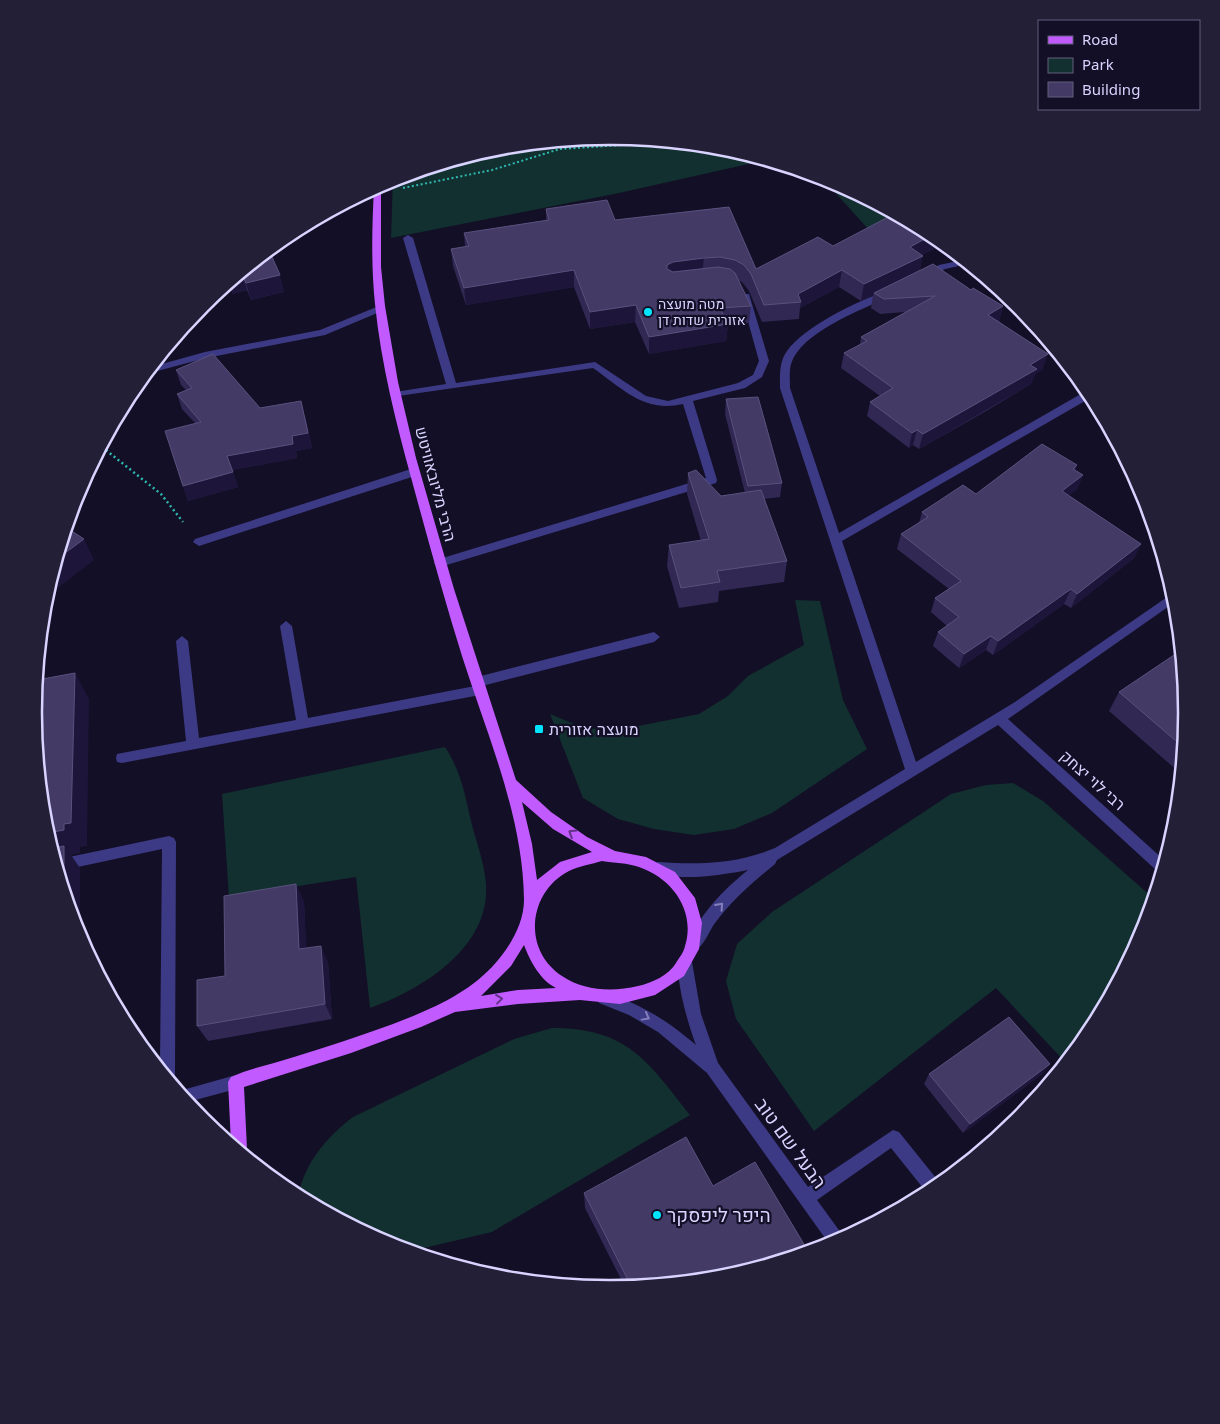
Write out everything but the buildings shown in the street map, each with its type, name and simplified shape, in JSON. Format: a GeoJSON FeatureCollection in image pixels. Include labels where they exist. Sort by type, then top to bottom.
{"type":"FeatureCollection","features":[{"type":"Feature","properties":{"kind":"main road","name":"הרבי מליובאוויטש"},"geometry":{"type":"LineString","coordinates":[[378,195],[375,246],[379,309],[395,395],[414,472],[440,563],[478,686],[512,781],[528,847],[531,902]]}},
{"type":"Feature","properties":{"kind":"main road","name":"הרבי מליובאוויטש"},"geometry":{"type":"LineString","coordinates":[[512,781],[530,802],[554,822],[589,844],[615,855]]}},
{"type":"Feature","properties":{"kind":"main road"},"geometry":{"type":"LineString","coordinates":[[239,1141],[236,1082],[362,1042],[451,1007],[476,990],[498,970],[515,949],[526,922],[531,902],[538,889],[559,869],[587,857],[615,855],[636,858],[658,868],[676,880],[692,904],[696,932],[693,946],[685,962],[678,971],[653,989],[620,997],[602,997],[585,994],[569,988],[543,969],[529,944],[526,922]]}},
{"type":"Feature","properties":{"kind":"main road"},"geometry":{"type":"LineString","coordinates":[[451,1007],[518,997],[585,994]]}},
{"type":"Feature","properties":{"kind":"street"},"geometry":{"type":"LineString","coordinates":[[408,238],[452,386]]}},
{"type":"Feature","properties":{"kind":"street"},"geometry":{"type":"LineString","coordinates":[[917,279],[942,267],[957,264]]}},
{"type":"Feature","properties":{"kind":"street"},"geometry":{"type":"LineString","coordinates":[[395,395],[595,365],[643,399],[668,404],[740,386],[757,377],[764,361],[745,295],[739,285]]}},
{"type":"Feature","properties":{"kind":"street"},"geometry":{"type":"LineString","coordinates":[[892,292],[834,320],[797,345],[786,363],[785,388],[913,772]]}},
{"type":"Feature","properties":{"kind":"street"},"geometry":{"type":"LineString","coordinates":[[159,368],[205,355],[322,333],[379,309]]}},
{"type":"Feature","properties":{"kind":"street"},"geometry":{"type":"LineString","coordinates":[[835,540],[1082,397]]}},
{"type":"Feature","properties":{"kind":"street"},"geometry":{"type":"LineString","coordinates":[[440,563],[712,480],[687,400]]}},
{"type":"Feature","properties":{"kind":"street"},"geometry":{"type":"LineString","coordinates":[[199,542],[414,472]]}},
{"type":"Feature","properties":{"kind":"street"},"geometry":{"type":"LineString","coordinates":[[693,946],[702,928],[723,904],[746,880],[780,852],[999,718],[1102,649],[1167,601]]}},
{"type":"Feature","properties":{"kind":"street"},"geometry":{"type":"LineString","coordinates":[[286,626],[303,724]]}},
{"type":"Feature","properties":{"kind":"street"},"geometry":{"type":"LineString","coordinates":[[122,758],[303,724],[478,686],[654,637]]}},
{"type":"Feature","properties":{"kind":"street"},"geometry":{"type":"LineString","coordinates":[[182,641],[193,745]]}},
{"type":"Feature","properties":{"kind":"street","name":"רבי לוי יצחק"},"geometry":{"type":"LineString","coordinates":[[999,718],[1157,862]]}},
{"type":"Feature","properties":{"kind":"street"},"geometry":{"type":"LineString","coordinates":[[63,864],[169,842],[167,1066]]}},
{"type":"Feature","properties":{"kind":"street"},"geometry":{"type":"LineString","coordinates":[[658,868],[721,869],[752,863],[780,852]]}},
{"type":"Feature","properties":{"kind":"street","name":"הבעל שם טוב"},"geometry":{"type":"LineString","coordinates":[[685,962],[686,980],[695,1020],[712,1068]]}},
{"type":"Feature","properties":{"kind":"street","name":"הבעל שם טוב"},"geometry":{"type":"LineString","coordinates":[[602,997],[634,1010],[663,1027],[712,1068],[832,1234]]}},
{"type":"Feature","properties":{"kind":"street"},"geometry":{"type":"LineString","coordinates":[[191,1094],[236,1082]]}},
{"type":"Feature","properties":{"kind":"street"},"geometry":{"type":"LineString","coordinates":[[806,1198],[893,1138],[929,1181]]}},
{"type":"Feature","properties":{"kind":"path"},"geometry":{"type":"LineString","coordinates":[[396,187],[492,170],[560,149],[619,145]]}},
{"type":"Feature","properties":{"kind":"path"},"geometry":{"type":"LineString","coordinates":[[107,451],[161,494],[199,542]]}},
{"type":"Feature","properties":{"kind":"green space"},"geometry":{"type":"Polygon","coordinates":[[[573,146],[647,146],[684,149],[753,163],[619,193],[391,238],[393,188],[463,164],[499,155],[573,146]]]}},
{"type":"Feature","properties":{"kind":"green space"},"geometry":{"type":"Polygon","coordinates":[[[834,191],[894,221],[871,232],[834,191]]]}},
{"type":"Feature","properties":{"kind":"green space"},"geometry":{"type":"Polygon","coordinates":[[[795,600],[820,601],[843,700],[867,749],[772,813],[734,829],[694,835],[654,829],[618,819],[583,798],[550,714],[586,729],[638,726],[699,714],[728,696],[748,676],[804,645],[795,600]]]}},
{"type":"Feature","properties":{"kind":"green space"},"geometry":{"type":"Polygon","coordinates":[[[445,747],[462,785],[482,862],[486,885],[484,908],[477,928],[465,947],[449,963],[430,978],[410,990],[370,1008],[356,877],[229,897],[222,794],[445,747]]]}},
{"type":"Feature","properties":{"kind":"green space"},"geometry":{"type":"Polygon","coordinates":[[[1013,783],[1043,801],[1147,893],[1119,963],[1082,1027],[1060,1057],[996,988],[814,1131],[736,1019],[726,981],[737,944],[772,912],[951,794],[986,785],[1013,783]]]}},
{"type":"Feature","properties":{"kind":"green space"},"geometry":{"type":"Polygon","coordinates":[[[552,1028],[599,1034],[618,1041],[648,1064],[690,1115],[492,1232],[425,1248],[359,1221],[300,1187],[306,1172],[318,1151],[334,1133],[353,1117],[514,1039],[552,1028]]]}},
{"type":"Feature","properties":{"kind":"place","name":"מטה מועצה אזורית שדות דן"},"geometry":{"type":"Point","coordinates":[648,312]}},
{"type":"Feature","properties":{"kind":"place","name":"מועצה אזורית"},"geometry":{"type":"Point","coordinates":[539,729]}},
{"type":"Feature","properties":{"kind":"place","name":"היפר ליפסקר"},"geometry":{"type":"Point","coordinates":[657,1215]}}]}
